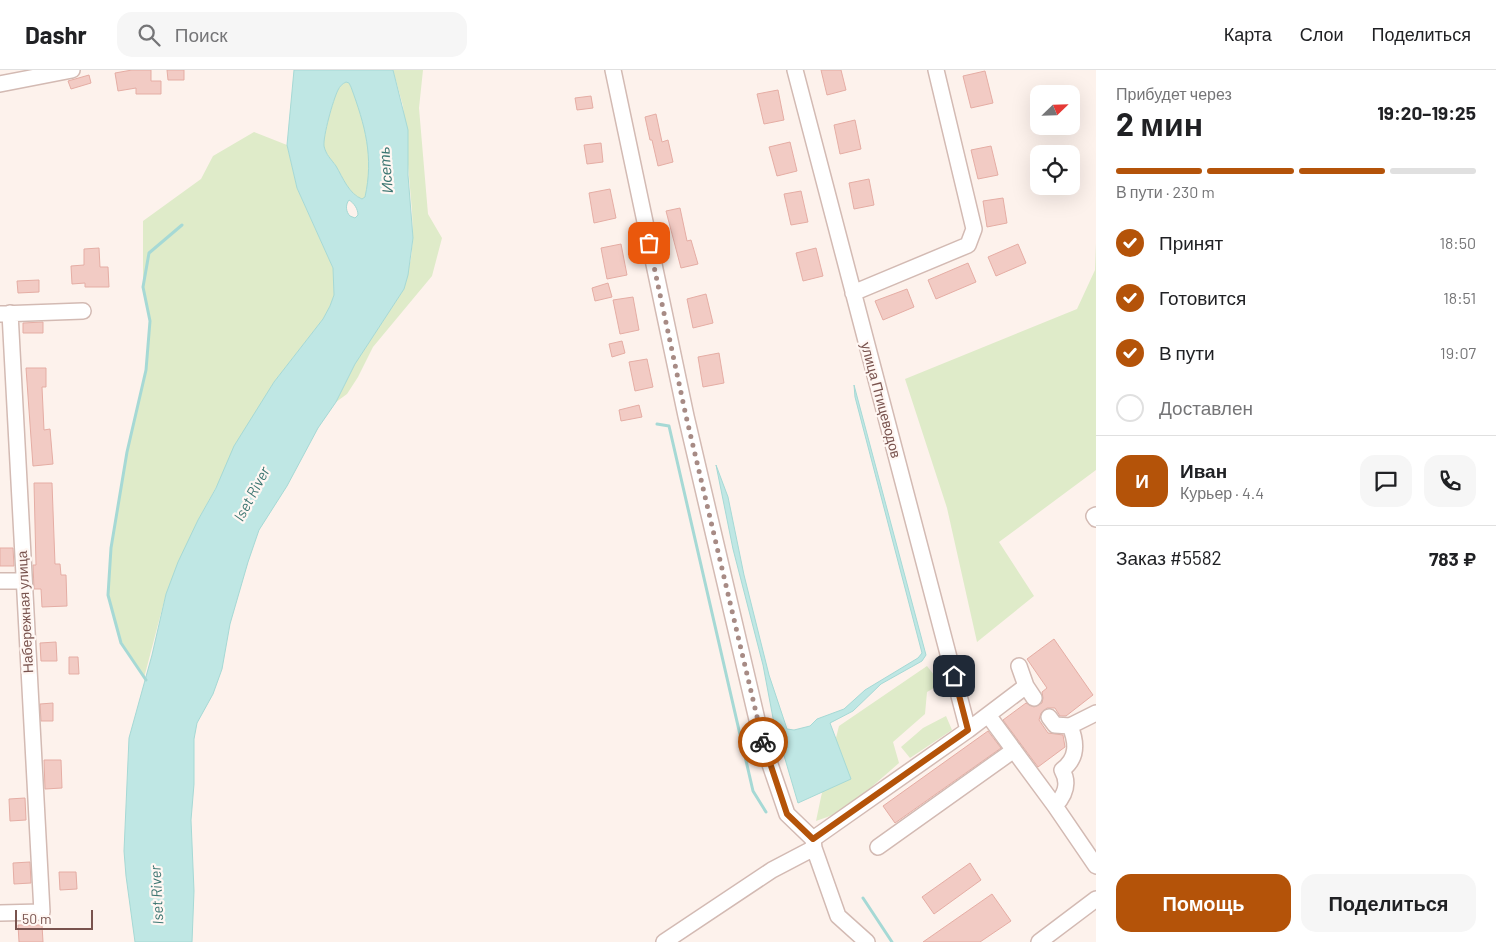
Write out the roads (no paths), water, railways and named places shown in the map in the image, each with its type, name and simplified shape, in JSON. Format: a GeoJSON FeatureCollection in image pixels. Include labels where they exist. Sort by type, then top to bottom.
{"type":"FeatureCollection","features":[{"type":"Feature","properties":{"kind":"street"},"geometry":{"type":"LineString","coordinates":[[0,84],[72,70]]}},
{"type":"Feature","properties":{"kind":"street"},"geometry":{"type":"LineString","coordinates":[[613,70],[686,416],[762,740],[787,814],[813,844],[838,916],[867,942]]}},
{"type":"Feature","properties":{"kind":"street","name":"улица Птицеводов"},"geometry":{"type":"LineString","coordinates":[[795,70],[968,730]]}},
{"type":"Feature","properties":{"kind":"street"},"geometry":{"type":"LineString","coordinates":[[853,293],[968,245],[974,229],[936,70]]}},
{"type":"Feature","properties":{"kind":"street"},"geometry":{"type":"LineString","coordinates":[[5,314],[83,311]]}},
{"type":"Feature","properties":{"kind":"street","name":"Набережная улица"},"geometry":{"type":"LineString","coordinates":[[0,912],[42,912],[23,580],[5,314]]}},
{"type":"Feature","properties":{"kind":"street"},"geometry":{"type":"LineString","coordinates":[[1096,515],[1094,516],[1096,519]]}},
{"type":"Feature","properties":{"kind":"street"},"geometry":{"type":"LineString","coordinates":[[0,581],[23,580]]}},
{"type":"Feature","properties":{"kind":"street"},"geometry":{"type":"LineString","coordinates":[[664,942],[813,844],[988,715],[1030,692],[1019,666]]}},
{"type":"Feature","properties":{"kind":"street"},"geometry":{"type":"LineString","coordinates":[[1049,717],[1055,725],[1070,726],[1096,713]]}},
{"type":"Feature","properties":{"kind":"street"},"geometry":{"type":"LineString","coordinates":[[988,715],[1055,806],[1096,866]]}},
{"type":"Feature","properties":{"kind":"street"},"geometry":{"type":"LineString","coordinates":[[1055,806],[1065,792],[1066,777],[1062,770],[1069,765],[1076,747],[1075,737],[1070,726]]}},
{"type":"Feature","properties":{"kind":"street"},"geometry":{"type":"LineString","coordinates":[[878,847],[1014,750]]}},
{"type":"Feature","properties":{"kind":"street"},"geometry":{"type":"LineString","coordinates":[[1039,942],[1096,899]]}},
{"type":"Feature","properties":{"kind":"water"},"geometry":{"type":"Polygon","coordinates":[[[294,70],[393,70],[408,130],[408,175],[413,238],[408,275],[404,289],[355,364],[336,402],[318,428],[287,486],[259,530],[248,562],[230,624],[222,669],[213,694],[197,723],[194,739],[194,784],[191,820],[194,891],[192,942],[135,942],[124,851],[129,738],[152,655],[166,594],[178,562],[216,488],[234,446],[274,382],[323,319],[334,295],[333,268],[297,188],[287,145],[294,70]],[[349,83],[342,84],[336,95],[324,146],[347,185],[357,197],[362,199],[365,197],[368,182],[367,141],[356,101],[349,83]],[[349,200],[347,210],[350,216],[355,218],[358,215],[357,211],[354,204],[349,200]]]}},
{"type":"Feature","properties":{"kind":"water"},"geometry":{"type":"Polygon","coordinates":[[[854,385],[926,655],[922,661],[881,684],[853,711],[830,723],[851,779],[798,803],[773,718],[763,665],[733,549],[716,465],[728,497],[744,575],[769,675],[787,729],[794,730],[810,726],[817,719],[844,709],[865,690],[918,658],[922,653],[855,397],[854,385]]]}},
{"type":"Feature","properties":{"kind":"waterway"},"geometry":{"type":"LineString","coordinates":[[146,680],[121,643],[108,595],[111,548],[127,452],[146,370],[150,321],[143,287],[149,253],[182,225]]}},
{"type":"Feature","properties":{"kind":"waterway"},"geometry":{"type":"LineString","coordinates":[[657,424],[669,426],[753,791],[766,812]]}},
{"type":"Feature","properties":{"kind":"waterway"},"geometry":{"type":"LineString","coordinates":[[863,898],[892,942]]}},
{"type":"Feature","properties":{"kind":"water label","name":"Исеть"},"geometry":{"type":"Point","coordinates":[386,170]}},
{"type":"Feature","properties":{"kind":"water label","name":"Iset River"},"geometry":{"type":"Point","coordinates":[252,494]}},
{"type":"Feature","properties":{"kind":"water label","name":"Iset River"},"geometry":{"type":"Point","coordinates":[157,895]}}]}
